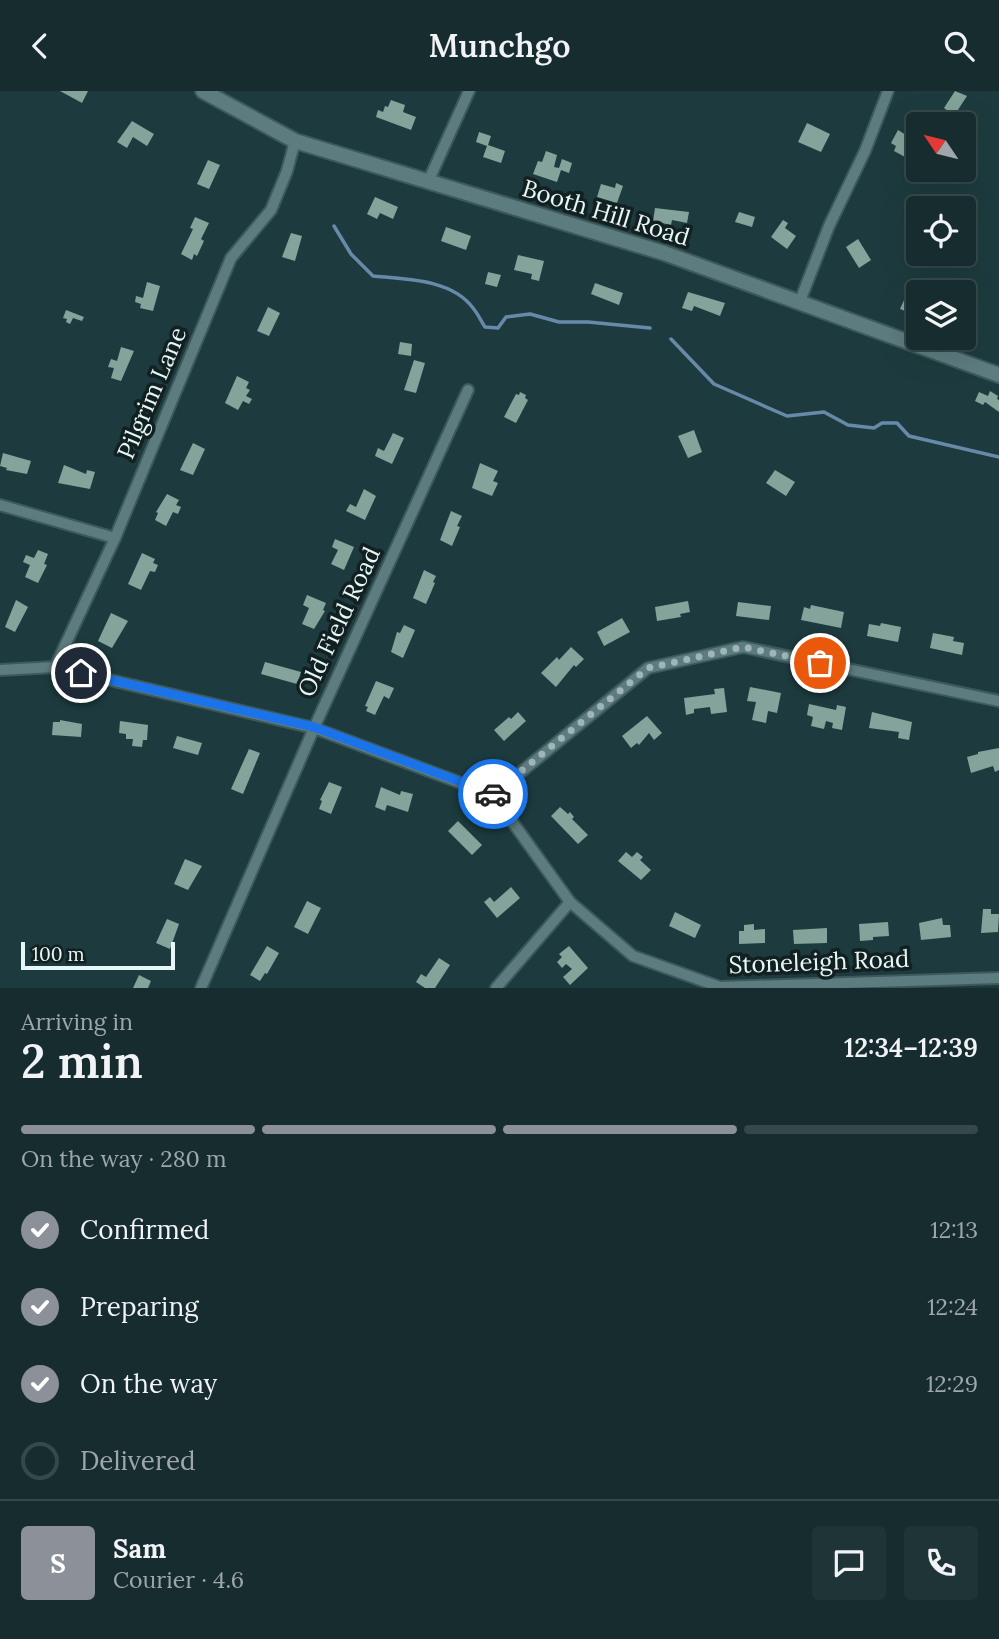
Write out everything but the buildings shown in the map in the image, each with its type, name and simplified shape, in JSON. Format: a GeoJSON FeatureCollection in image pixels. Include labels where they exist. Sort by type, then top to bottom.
{"type":"FeatureCollection","features":[{"type":"Feature","properties":{"kind":"street","name":"Booth Hill Road"},"geometry":{"type":"LineString","coordinates":[[203,91],[295,141],[664,253],[999,375]]}},
{"type":"Feature","properties":{"kind":"street"},"geometry":{"type":"LineString","coordinates":[[428,182],[469,91]]}},
{"type":"Feature","properties":{"kind":"street"},"geometry":{"type":"LineString","coordinates":[[800,301],[829,226],[865,151],[888,91]]}},
{"type":"Feature","properties":{"kind":"street","name":"Pilgrim Lane"},"geometry":{"type":"LineString","coordinates":[[55,667],[115,538],[231,258],[271,210],[287,171],[295,141]]}},
{"type":"Feature","properties":{"kind":"street","name":"Old Field Road"},"geometry":{"type":"LineString","coordinates":[[201,988],[314,727],[468,390]]}},
{"type":"Feature","properties":{"kind":"street"},"geometry":{"type":"LineString","coordinates":[[0,505],[115,538]]}},
{"type":"Feature","properties":{"kind":"street"},"geometry":{"type":"LineString","coordinates":[[0,670],[55,667],[314,727],[494,795],[648,668],[743,647],[999,701]]}},
{"type":"Feature","properties":{"kind":"street","name":"Stoneleigh Road"},"geometry":{"type":"LineString","coordinates":[[494,795],[570,902],[632,956],[720,987],[999,978]]}},
{"type":"Feature","properties":{"kind":"street"},"geometry":{"type":"LineString","coordinates":[[496,988],[570,902]]}},
{"type":"Feature","properties":{"kind":"waterway"},"geometry":{"type":"LineString","coordinates":[[334,226],[351,254],[373,276],[427,282],[453,291],[473,308],[485,327],[498,328],[506,317],[530,314],[559,322],[650,328]]}},
{"type":"Feature","properties":{"kind":"waterway"},"geometry":{"type":"LineString","coordinates":[[671,339],[714,384],[787,416],[824,412],[848,425],[874,428],[882,423],[897,423],[909,436],[999,457]]}},
{"type":"Feature","properties":{"kind":"way so far"},"geometry":{"type":"LineString","coordinates":[[493,794],[648,668],[743,647],[820,663]]}},
{"type":"Feature","properties":{"kind":"route"},"geometry":{"type":"LineString","coordinates":[[81,673],[314,727],[493,794]]}}]}
